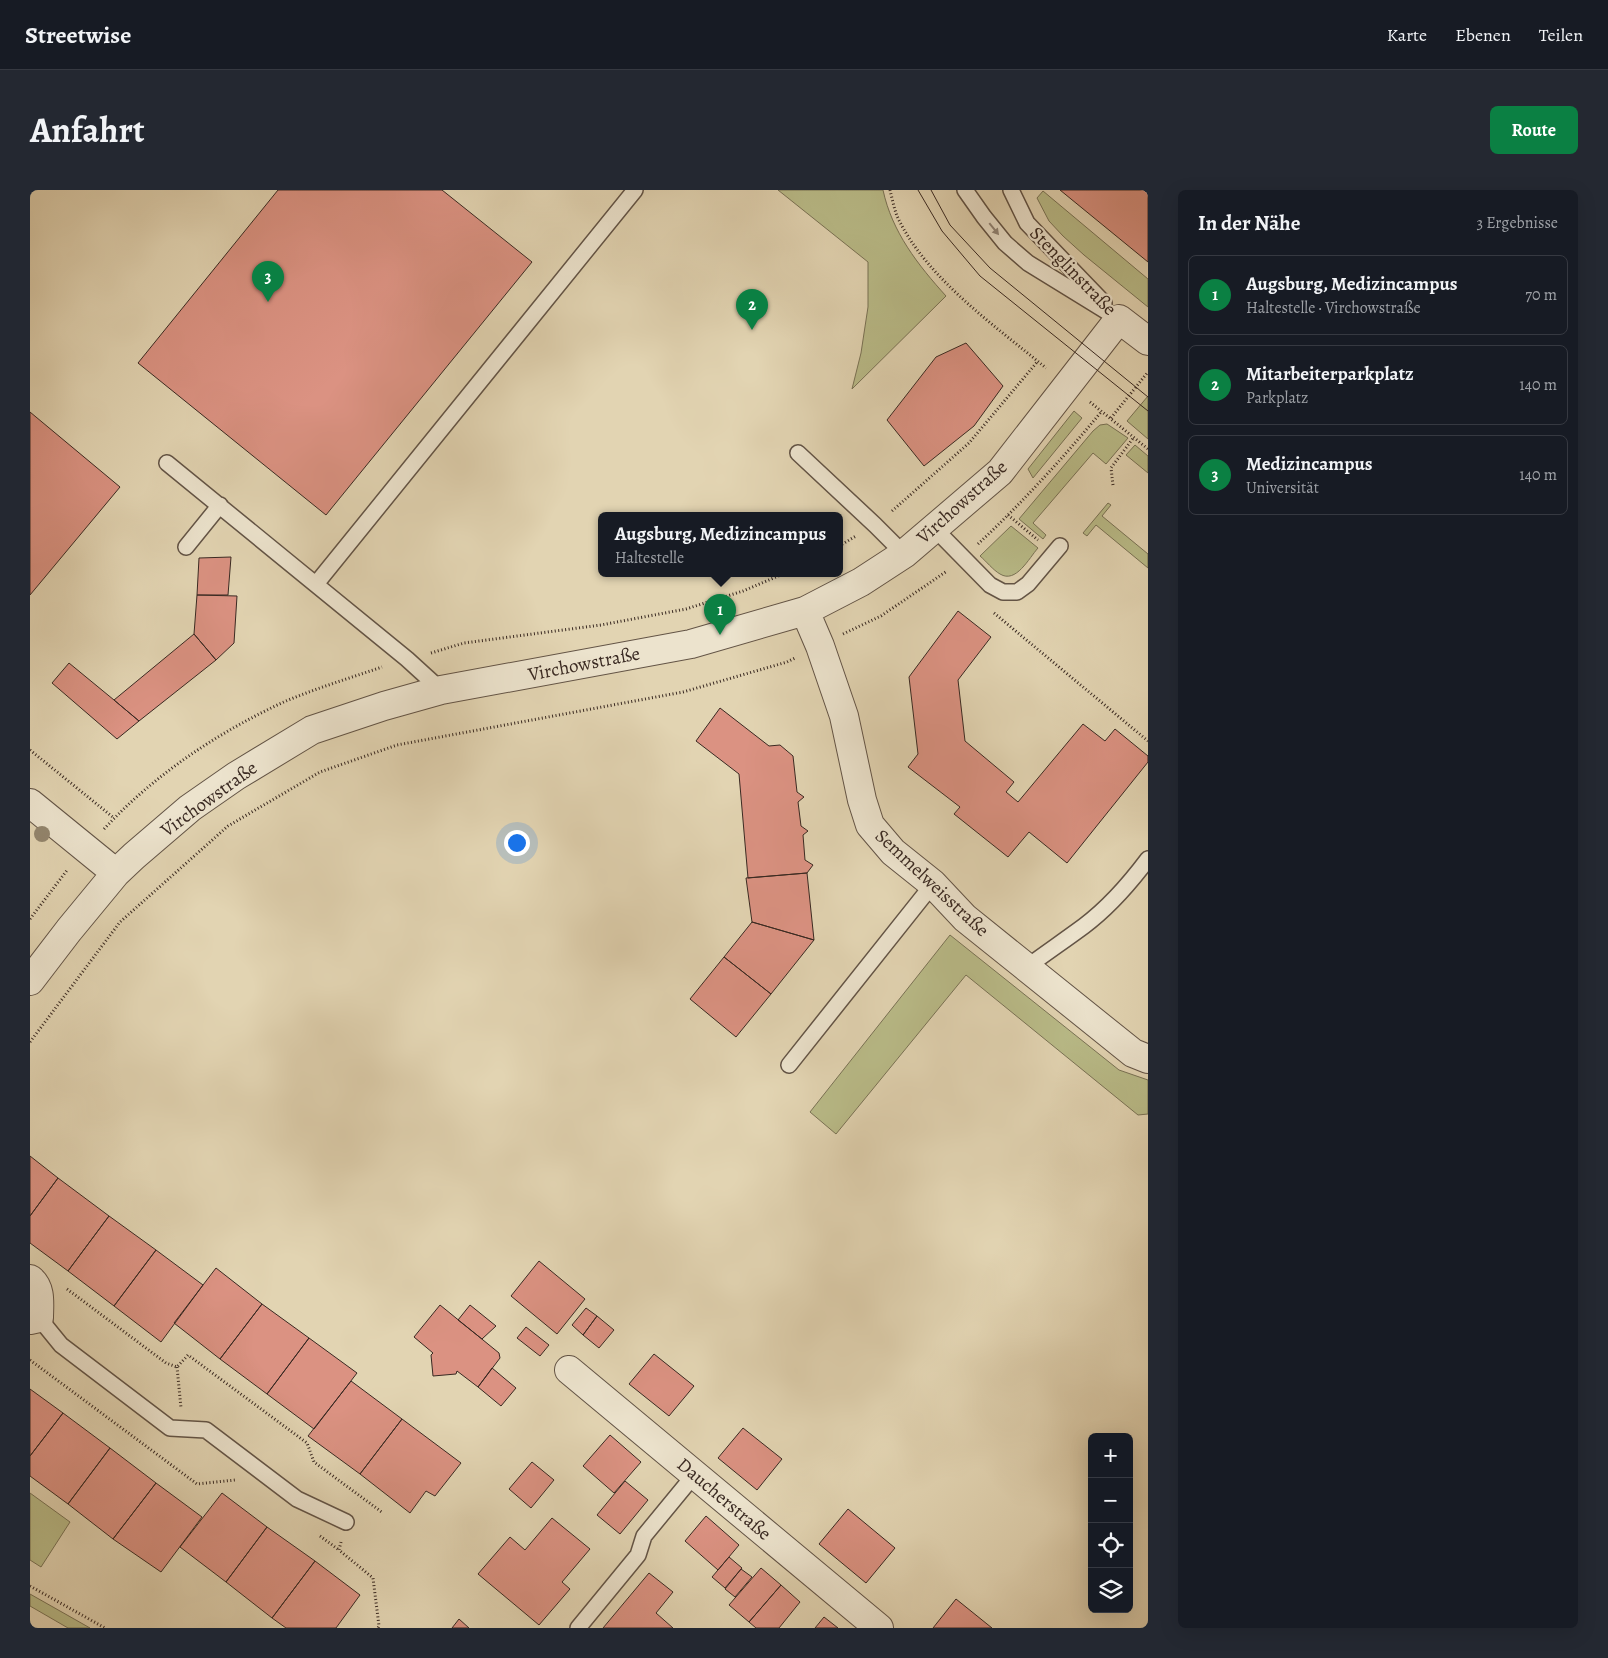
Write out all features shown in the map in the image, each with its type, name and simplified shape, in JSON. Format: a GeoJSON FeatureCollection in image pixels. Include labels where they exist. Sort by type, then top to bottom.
{"type":"FeatureCollection","features":[{"type":"Feature","properties":{"kind":"street","name":"Stenglinstraße"},"geometry":{"type":"LineString","coordinates":[[1119,319],[1148,342]]}},
{"type":"Feature","properties":{"kind":"street","name":"Virchowstraße"},"geometry":{"type":"LineString","coordinates":[[30,981],[116,873],[190,808],[236,776],[312,730],[384,706],[441,690],[691,644],[805,611],[861,582],[904,554],[1000,472],[1119,319]]}},
{"type":"Feature","properties":{"kind":"street","name":"Semmelweisstraße"},"geometry":{"type":"LineString","coordinates":[[805,611],[820,646],[844,716],[862,800],[870,825],[893,852],[933,884],[966,918],[1133,1053],[1148,1059]]}},
{"type":"Feature","properties":{"kind":"street"},"geometry":{"type":"LineString","coordinates":[[30,803],[116,873]]}},
{"type":"Feature","properties":{"kind":"street"},"geometry":{"type":"LineString","coordinates":[[30,1280],[35,1283],[39,1297],[34,1319]]}},
{"type":"Feature","properties":{"kind":"street","name":"Daucherstraße"},"geometry":{"type":"LineString","coordinates":[[569,1370],[879,1628]]}},
{"type":"Feature","properties":{"kind":"lane"},"geometry":{"type":"LineString","coordinates":[[316,584],[635,190]]}},
{"type":"Feature","properties":{"kind":"lane"},"geometry":{"type":"LineString","coordinates":[[965,190],[1005,243],[1028,263],[1119,319]]}},
{"type":"Feature","properties":{"kind":"lane","name":"Stenglinstraße"},"geometry":{"type":"LineString","coordinates":[[1011,190],[1027,223],[1119,319]]}},
{"type":"Feature","properties":{"kind":"lane"},"geometry":{"type":"LineString","coordinates":[[798,453],[904,554]]}},
{"type":"Feature","properties":{"kind":"lane"},"geometry":{"type":"LineString","coordinates":[[167,463],[407,659],[441,690]]}},
{"type":"Feature","properties":{"kind":"lane"},"geometry":{"type":"LineString","coordinates":[[186,547],[220,505]]}},
{"type":"Feature","properties":{"kind":"lane"},"geometry":{"type":"LineString","coordinates":[[934,528],[990,585],[1003,592],[1017,592],[1028,584],[1057,550]]}},
{"type":"Feature","properties":{"kind":"lane"},"geometry":{"type":"LineString","coordinates":[[1027,967],[1085,925],[1115,897],[1148,859]]}},
{"type":"Feature","properties":{"kind":"lane"},"geometry":{"type":"LineString","coordinates":[[788,1065],[933,884]]}},
{"type":"Feature","properties":{"kind":"lane"},"geometry":{"type":"LineString","coordinates":[[34,1319],[61,1345],[170,1428],[206,1430],[298,1499],[346,1522]]}},
{"type":"Feature","properties":{"kind":"lane"},"geometry":{"type":"LineString","coordinates":[[578,1628],[638,1555],[644,1536],[695,1474]]}},
{"type":"Feature","properties":{"kind":"path"},"geometry":{"type":"LineString","coordinates":[[843,544],[875,525],[929,480],[969,443],[1038,361],[953,289],[933,269],[918,250],[897,215],[890,190]]}},
{"type":"Feature","properties":{"kind":"path"},"geometry":{"type":"LineString","coordinates":[[1111,418],[1148,372]]}},
{"type":"Feature","properties":{"kind":"path"},"geometry":{"type":"LineString","coordinates":[[1102,411],[1148,449]]}},
{"type":"Feature","properties":{"kind":"path"},"geometry":{"type":"LineString","coordinates":[[1113,485],[1111,468],[1134,437]]}},
{"type":"Feature","properties":{"kind":"path"},"geometry":{"type":"LineString","coordinates":[[1008,515],[1057,550]]}},
{"type":"Feature","properties":{"kind":"path"},"geometry":{"type":"LineString","coordinates":[[946,572],[953,578]]}},
{"type":"Feature","properties":{"kind":"path"},"geometry":{"type":"LineString","coordinates":[[990,610],[1148,742]]}},
{"type":"Feature","properties":{"kind":"path"},"geometry":{"type":"LineString","coordinates":[[30,1042],[120,922],[228,826],[320,772],[397,745],[683,692],[787,662],[820,646]]}},
{"type":"Feature","properties":{"kind":"path"},"geometry":{"type":"LineString","coordinates":[[30,750],[114,818]]}},
{"type":"Feature","properties":{"kind":"path"},"geometry":{"type":"LineString","coordinates":[[62,1286],[166,1363],[177,1366]]}},
{"type":"Feature","properties":{"kind":"path"},"geometry":{"type":"LineString","coordinates":[[177,1366],[188,1355],[307,1443],[314,1462],[382,1513]]}},
{"type":"Feature","properties":{"kind":"path"},"geometry":{"type":"LineString","coordinates":[[30,1360],[196,1484],[244,1480]]}},
{"type":"Feature","properties":{"kind":"path"},"geometry":{"type":"LineString","coordinates":[[177,1366],[184,1428]]}},
{"type":"Feature","properties":{"kind":"path"},"geometry":{"type":"LineString","coordinates":[[339,1550],[346,1522]]}},
{"type":"Feature","properties":{"kind":"path"},"geometry":{"type":"LineString","coordinates":[[316,1532],[373,1578],[378,1628]]}},
{"type":"Feature","properties":{"kind":"path"},"geometry":{"type":"LineString","coordinates":[[30,1586],[98,1626],[105,1628]]}},
{"type":"Feature","properties":{"kind":"green space"},"geometry":{"type":"Polygon","coordinates":[[[778,190],[883,190],[893,220],[907,247],[946,296],[852,389],[861,353],[868,307],[868,262],[778,190]]]}},
{"type":"Feature","properties":{"kind":"green space"},"geometry":{"type":"Polygon","coordinates":[[[1043,191],[1148,279],[1148,307],[1084,255],[1049,221],[1037,198],[1043,191]]]}},
{"type":"Feature","properties":{"kind":"green space"},"geometry":{"type":"Polygon","coordinates":[[[1148,396],[1148,439],[1127,421],[1148,396]]]}},
{"type":"Feature","properties":{"kind":"green space"},"geometry":{"type":"Polygon","coordinates":[[[1074,411],[1082,418],[1033,478],[1028,469],[1074,411]]]}},
{"type":"Feature","properties":{"kind":"green space"},"geometry":{"type":"Polygon","coordinates":[[[1107,424],[1128,438],[1106,464],[1093,453],[1033,523],[1046,535],[1043,539],[1019,519],[1093,431],[1100,425],[1107,424]]]}},
{"type":"Feature","properties":{"kind":"green space"},"geometry":{"type":"Polygon","coordinates":[[[1135,445],[1148,456],[1148,473],[1126,455],[1135,445]]]}},
{"type":"Feature","properties":{"kind":"green space"},"geometry":{"type":"Polygon","coordinates":[[[1108,503],[1111,505],[1102,516],[1148,554],[1148,568],[1096,525],[1087,536],[1083,533],[1108,503]]]}},
{"type":"Feature","properties":{"kind":"green space"},"geometry":{"type":"Polygon","coordinates":[[[1011,526],[1038,548],[1017,573],[1006,576],[997,572],[980,556],[1011,526]]]}},
{"type":"Feature","properties":{"kind":"green space"},"geometry":{"type":"Polygon","coordinates":[[[950,935],[1119,1070],[1148,1080],[1148,1114],[1138,1115],[966,975],[836,1134],[810,1112],[950,935]]]}},
{"type":"Feature","properties":{"kind":"green space"},"geometry":{"type":"Polygon","coordinates":[[[30,1493],[70,1522],[41,1567],[30,1560],[30,1493]]]}},
{"type":"Feature","properties":{"kind":"green space"},"geometry":{"type":"Polygon","coordinates":[[[30,1594],[90,1628],[68,1628],[30,1606],[30,1594]]]}},
{"type":"Feature","properties":{"kind":"building"},"geometry":{"type":"Polygon","coordinates":[[[278,190],[442,190],[532,262],[326,515],[138,363],[278,190]]]}},
{"type":"Feature","properties":{"kind":"building"},"geometry":{"type":"Polygon","coordinates":[[[1060,190],[1148,190],[1148,262],[1060,190]]]}},
{"type":"Feature","properties":{"kind":"building"},"geometry":{"type":"Polygon","coordinates":[[[966,343],[1003,386],[974,426],[924,466],[887,420],[936,357],[966,343]]]}},
{"type":"Feature","properties":{"kind":"building"},"geometry":{"type":"Polygon","coordinates":[[[30,412],[120,487],[30,595],[30,412]]]}},
{"type":"Feature","properties":{"kind":"building"},"geometry":{"type":"Polygon","coordinates":[[[231,557],[228,595],[197,595],[199,558],[231,557]]]}},
{"type":"Feature","properties":{"kind":"building"},"geometry":{"type":"Polygon","coordinates":[[[197,595],[237,596],[234,643],[216,660],[194,634],[197,595]]]}},
{"type":"Feature","properties":{"kind":"building"},"geometry":{"type":"Polygon","coordinates":[[[958,611],[991,637],[958,680],[965,741],[1014,782],[1006,792],[1018,802],[1083,724],[1105,741],[1115,729],[1148,756],[1148,762],[1067,863],[1029,832],[1008,857],[954,814],[960,807],[908,767],[918,754],[909,677],[958,611]]]}},
{"type":"Feature","properties":{"kind":"building"},"geometry":{"type":"Polygon","coordinates":[[[194,634],[216,660],[139,721],[114,700],[194,634]]]}},
{"type":"Feature","properties":{"kind":"building"},"geometry":{"type":"Polygon","coordinates":[[[69,663],[139,721],[117,739],[52,683],[69,663]]]}},
{"type":"Feature","properties":{"kind":"building"},"geometry":{"type":"Polygon","coordinates":[[[720,708],[769,746],[780,745],[793,756],[797,792],[804,797],[798,802],[801,826],[808,831],[803,835],[805,860],[813,865],[807,873],[748,878],[739,774],[696,741],[720,708]]]}},
{"type":"Feature","properties":{"kind":"building"},"geometry":{"type":"Polygon","coordinates":[[[807,873],[814,940],[752,922],[746,878],[807,873]]]}},
{"type":"Feature","properties":{"kind":"building"},"geometry":{"type":"Polygon","coordinates":[[[752,922],[814,940],[771,994],[724,957],[752,922]]]}},
{"type":"Feature","properties":{"kind":"building"},"geometry":{"type":"Polygon","coordinates":[[[724,957],[771,994],[736,1037],[690,999],[724,957]]]}},
{"type":"Feature","properties":{"kind":"building"},"geometry":{"type":"Polygon","coordinates":[[[30,1156],[58,1178],[30,1216],[30,1156]]]}},
{"type":"Feature","properties":{"kind":"building"},"geometry":{"type":"Polygon","coordinates":[[[58,1178],[109,1216],[68,1271],[30,1243],[30,1216],[58,1178]]]}},
{"type":"Feature","properties":{"kind":"building"},"geometry":{"type":"Polygon","coordinates":[[[109,1216],[156,1250],[114,1306],[68,1271],[109,1216]]]}},
{"type":"Feature","properties":{"kind":"building"},"geometry":{"type":"Polygon","coordinates":[[[156,1250],[203,1285],[161,1342],[114,1306],[156,1250]]]}},
{"type":"Feature","properties":{"kind":"building"},"geometry":{"type":"Polygon","coordinates":[[[539,1261],[585,1299],[557,1334],[511,1296],[539,1261]]]}},
{"type":"Feature","properties":{"kind":"building"},"geometry":{"type":"Polygon","coordinates":[[[216,1268],[262,1304],[220,1359],[174,1323],[216,1268]]]}},
{"type":"Feature","properties":{"kind":"building"},"geometry":{"type":"Polygon","coordinates":[[[262,1304],[309,1338],[267,1394],[220,1359],[262,1304]]]}},
{"type":"Feature","properties":{"kind":"building"},"geometry":{"type":"Polygon","coordinates":[[[440,1305],[499,1353],[500,1358],[478,1387],[457,1371],[456,1374],[433,1376],[431,1355],[433,1353],[414,1337],[440,1305]]]}},
{"type":"Feature","properties":{"kind":"building"},"geometry":{"type":"Polygon","coordinates":[[[470,1305],[496,1326],[482,1339],[458,1320],[470,1305]]]}},
{"type":"Feature","properties":{"kind":"building"},"geometry":{"type":"Polygon","coordinates":[[[586,1308],[597,1316],[583,1335],[572,1325],[586,1308]]]}},
{"type":"Feature","properties":{"kind":"building"},"geometry":{"type":"Polygon","coordinates":[[[597,1316],[614,1330],[599,1348],[583,1335],[597,1316]]]}},
{"type":"Feature","properties":{"kind":"building"},"geometry":{"type":"Polygon","coordinates":[[[526,1327],[549,1345],[540,1356],[517,1338],[526,1327]]]}},
{"type":"Feature","properties":{"kind":"building"},"geometry":{"type":"Polygon","coordinates":[[[309,1338],[357,1373],[314,1429],[267,1394],[309,1338]]]}},
{"type":"Feature","properties":{"kind":"building"},"geometry":{"type":"Polygon","coordinates":[[[654,1354],[694,1386],[669,1416],[629,1384],[654,1354]]]}},
{"type":"Feature","properties":{"kind":"building"},"geometry":{"type":"Polygon","coordinates":[[[492,1368],[516,1388],[501,1406],[478,1387],[492,1368]]]}},
{"type":"Feature","properties":{"kind":"building"},"geometry":{"type":"Polygon","coordinates":[[[351,1381],[402,1419],[360,1474],[308,1436],[351,1381]]]}},
{"type":"Feature","properties":{"kind":"building"},"geometry":{"type":"Polygon","coordinates":[[[30,1389],[63,1413],[30,1456],[30,1389]]]}},
{"type":"Feature","properties":{"kind":"building"},"geometry":{"type":"Polygon","coordinates":[[[63,1413],[110,1448],[68,1504],[30,1476],[30,1456],[63,1413]]]}},
{"type":"Feature","properties":{"kind":"building"},"geometry":{"type":"Polygon","coordinates":[[[402,1419],[461,1463],[435,1496],[426,1491],[410,1513],[360,1474],[402,1419]]]}},
{"type":"Feature","properties":{"kind":"building"},"geometry":{"type":"Polygon","coordinates":[[[743,1428],[782,1459],[757,1490],[718,1458],[743,1428]]]}},
{"type":"Feature","properties":{"kind":"building"},"geometry":{"type":"Polygon","coordinates":[[[610,1435],[641,1462],[614,1493],[583,1466],[610,1435]]]}},
{"type":"Feature","properties":{"kind":"building"},"geometry":{"type":"Polygon","coordinates":[[[110,1448],[156,1483],[113,1539],[68,1504],[110,1448]]]}},
{"type":"Feature","properties":{"kind":"building"},"geometry":{"type":"Polygon","coordinates":[[[532,1462],[554,1480],[531,1508],[509,1489],[532,1462]]]}},
{"type":"Feature","properties":{"kind":"building"},"geometry":{"type":"Polygon","coordinates":[[[625,1481],[648,1500],[620,1534],[597,1515],[625,1481]]]}},
{"type":"Feature","properties":{"kind":"building"},"geometry":{"type":"Polygon","coordinates":[[[156,1483],[202,1517],[161,1572],[113,1539],[156,1483]]]}},
{"type":"Feature","properties":{"kind":"building"},"geometry":{"type":"Polygon","coordinates":[[[222,1493],[267,1527],[226,1582],[180,1547],[222,1493]]]}},
{"type":"Feature","properties":{"kind":"building"},"geometry":{"type":"Polygon","coordinates":[[[848,1509],[895,1548],[866,1583],[819,1544],[848,1509]]]}},
{"type":"Feature","properties":{"kind":"building"},"geometry":{"type":"Polygon","coordinates":[[[706,1516],[739,1545],[718,1570],[685,1541],[706,1516]]]}},
{"type":"Feature","properties":{"kind":"building"},"geometry":{"type":"Polygon","coordinates":[[[552,1518],[590,1549],[562,1582],[570,1589],[539,1625],[478,1574],[510,1537],[525,1550],[552,1518]]]}},
{"type":"Feature","properties":{"kind":"building"},"geometry":{"type":"Polygon","coordinates":[[[267,1527],[315,1561],[272,1618],[226,1582],[267,1527]]]}},
{"type":"Feature","properties":{"kind":"building"},"geometry":{"type":"Polygon","coordinates":[[[729,1557],[742,1568],[725,1588],[712,1577],[729,1557]]]}},
{"type":"Feature","properties":{"kind":"building"},"geometry":{"type":"Polygon","coordinates":[[[315,1561],[360,1595],[336,1628],[286,1628],[272,1618],[315,1561]]]}},
{"type":"Feature","properties":{"kind":"building"},"geometry":{"type":"Polygon","coordinates":[[[761,1568],[781,1585],[749,1622],[729,1605],[761,1568]]]}},
{"type":"Feature","properties":{"kind":"building"},"geometry":{"type":"Polygon","coordinates":[[[741,1569],[752,1577],[735,1597],[725,1589],[741,1569]]]}},
{"type":"Feature","properties":{"kind":"building"},"geometry":{"type":"Polygon","coordinates":[[[649,1573],[673,1592],[656,1613],[673,1628],[603,1628],[649,1573]]]}},
{"type":"Feature","properties":{"kind":"building"},"geometry":{"type":"Polygon","coordinates":[[[781,1585],[800,1602],[779,1628],[756,1628],[749,1622],[781,1585]]]}},
{"type":"Feature","properties":{"kind":"building"},"geometry":{"type":"Polygon","coordinates":[[[956,1599],[992,1628],[933,1628],[956,1599]]]}},
{"type":"Feature","properties":{"kind":"building"},"geometry":{"type":"Polygon","coordinates":[[[824,1617],[838,1628],[815,1628],[824,1617]]]}},
{"type":"Feature","properties":{"kind":"building"},"geometry":{"type":"Polygon","coordinates":[[[459,1619],[469,1628],[452,1628],[459,1619]]]}},
{"type":"Feature","properties":{"kind":"tram line"},"geometry":{"type":"LineString","coordinates":[[918,190],[942,231],[980,276],[1148,411]]}},
{"type":"Feature","properties":{"kind":"tram line"},"geometry":{"type":"LineString","coordinates":[[931,190],[950,225],[990,268],[1148,397]]}},
{"type":"Feature","properties":{"kind":"place","name":"Medizincampus"},"geometry":{"type":"Point","coordinates":[268,302]}},
{"type":"Feature","properties":{"kind":"place","name":"Mitarbeiterparkplatz"},"geometry":{"type":"Point","coordinates":[752,330]}},
{"type":"Feature","properties":{"kind":"place","name":"Augsburg, Medizincampus"},"geometry":{"type":"Point","coordinates":[720,635]}}]}
